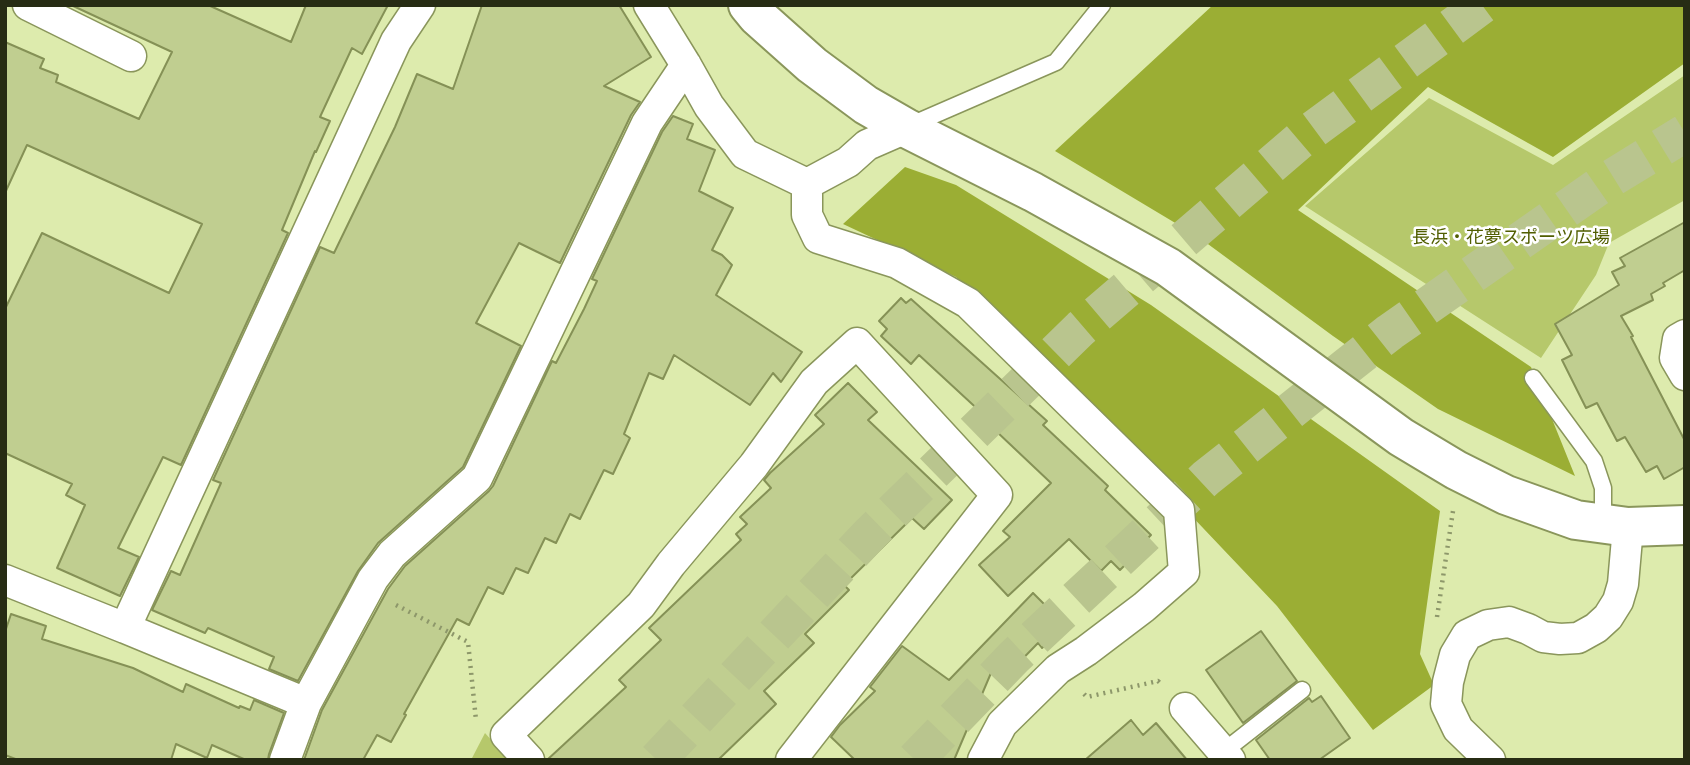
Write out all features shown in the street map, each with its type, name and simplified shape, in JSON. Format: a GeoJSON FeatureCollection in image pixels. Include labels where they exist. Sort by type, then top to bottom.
{"type":"FeatureCollection","features":[{"type":"Feature","properties":{"kind":"street"},"geometry":{"type":"LineString","coordinates":[[28,5],[131,56]]}},
{"type":"Feature","properties":{"kind":"street"},"geometry":{"type":"LineString","coordinates":[[125,628],[396,41],[420,5]]}},
{"type":"Feature","properties":{"kind":"street"},"geometry":{"type":"LineString","coordinates":[[649,5],[709,106],[745,154],[807,184]]}},
{"type":"Feature","properties":{"kind":"street"},"geometry":{"type":"LineString","coordinates":[[748,5],[812,65],[866,105],[1033,192],[1168,267],[1401,437],[1456,470],[1506,495],[1576,520],[1615,525],[1685,525]]}},
{"type":"Feature","properties":{"kind":"street"},"geometry":{"type":"LineString","coordinates":[[285,760],[306,703],[373,579],[392,554],[477,478],[647,123],[686,65]]}},
{"type":"Feature","properties":{"kind":"street"},"geometry":{"type":"LineString","coordinates":[[807,184],[848,162],[867,145],[906,128]]}},
{"type":"Feature","properties":{"kind":"street"},"geometry":{"type":"LineString","coordinates":[[807,184],[807,215],[818,238],[897,263],[968,303],[1179,510],[1184,572],[1144,607],[1058,669],[1002,724],[983,760]]}},
{"type":"Feature","properties":{"kind":"street"},"geometry":{"type":"LineString","coordinates":[[1685,335],[1678,339],[1675,358],[1685,375]]}},
{"type":"Feature","properties":{"kind":"street"},"geometry":{"type":"LineString","coordinates":[[529,760],[506,735],[641,605],[671,564],[754,465],[814,382],[857,343],[997,495],[791,760]]}},
{"type":"Feature","properties":{"kind":"street"},"geometry":{"type":"LineString","coordinates":[[1490,760],[1458,729],[1447,705],[1448,682],[1455,655],[1467,635],[1488,625],[1509,622],[1543,637],[1560,639],[1578,638],[1596,628],[1608,617],[1618,601],[1623,584],[1615,525]]}},
{"type":"Feature","properties":{"kind":"street"},"geometry":{"type":"LineString","coordinates":[[5,580],[306,703]]}},
{"type":"Feature","properties":{"kind":"street"},"geometry":{"type":"LineString","coordinates":[[1185,708],[1227,756]]}},
{"type":"Feature","properties":{"kind":"lane"},"geometry":{"type":"LineString","coordinates":[[906,128],[1056,62],[1102,5]]}},
{"type":"Feature","properties":{"kind":"lane"},"geometry":{"type":"LineString","coordinates":[[1533,378],[1594,461],[1615,525]]}},
{"type":"Feature","properties":{"kind":"lane"},"geometry":{"type":"LineString","coordinates":[[1227,756],[1302,690]]}},
{"type":"Feature","properties":{"kind":"path"},"geometry":{"type":"LineString","coordinates":[[1453,510],[1433,648],[1455,655]]}},
{"type":"Feature","properties":{"kind":"path"},"geometry":{"type":"LineString","coordinates":[[366,591],[468,642],[476,724]]}},
{"type":"Feature","properties":{"kind":"path"},"geometry":{"type":"LineString","coordinates":[[1087,697],[1158,681]]}},
{"type":"Feature","properties":{"kind":"green space"},"geometry":{"type":"Polygon","coordinates":[[[1213,5],[1685,5],[1685,63],[1553,157],[1428,87],[1298,210],[1531,367],[1575,476],[1438,409],[1197,236],[1055,151],[1213,5]]]}},
{"type":"Feature","properties":{"kind":"green space","name":"長浜・花夢スポーツ広場"},"geometry":{"type":"Polygon","coordinates":[[[1685,75],[1685,200],[1609,243],[1596,275],[1541,358],[1305,206],[1429,98],[1553,165],[1685,75]]]}},
{"type":"Feature","properties":{"kind":"green space"},"geometry":{"type":"Polygon","coordinates":[[[905,167],[956,185],[1151,305],[1440,511],[1420,654],[1434,685],[1373,730],[1277,606],[956,277],[843,224],[905,167]]]}},
{"type":"Feature","properties":{"kind":"green space"},"geometry":{"type":"Polygon","coordinates":[[[485,733],[509,760],[471,760],[485,733]]]}},
{"type":"Feature","properties":{"kind":"building"},"geometry":{"type":"Polygon","coordinates":[[[71,5],[208,5],[291,42],[306,5],[388,5],[362,54],[352,48],[320,117],[330,121],[282,230],[288,233],[181,465],[163,457],[118,548],[139,557],[120,596],[57,568],[85,505],[66,495],[72,484],[5,453],[5,309],[42,233],[169,293],[202,224],[27,145],[5,193],[5,42],[44,59],[40,68],[58,75],[56,82],[139,119],[172,52],[71,5]]]}},
{"type":"Feature","properties":{"kind":"building"},"geometry":{"type":"Polygon","coordinates":[[[482,5],[619,5],[651,57],[604,86],[640,102],[631,115],[560,263],[519,243],[476,323],[521,346],[463,467],[378,543],[358,571],[298,681],[269,669],[274,657],[208,628],[205,633],[152,610],[171,571],[180,575],[221,483],[213,480],[320,247],[334,253],[395,127],[417,74],[453,89],[482,5]]]}},
{"type":"Feature","properties":{"kind":"building"},"geometry":{"type":"Polygon","coordinates":[[[673,116],[693,124],[687,139],[715,150],[699,191],[733,208],[712,250],[732,265],[716,295],[802,352],[781,382],[773,373],[750,405],[674,355],[663,379],[649,373],[624,434],[630,438],[613,474],[604,470],[580,519],[570,514],[556,543],[545,538],[528,573],[516,568],[503,594],[488,587],[469,625],[457,619],[391,742],[377,735],[363,760],[304,760],[322,710],[388,589],[405,566],[493,486],[552,361],[556,363],[584,309],[597,281],[592,279],[662,132],[673,116]]]}},
{"type":"Feature","properties":{"kind":"building"},"geometry":{"type":"Polygon","coordinates":[[[1685,222],[1685,270],[1651,294],[1653,300],[1621,316],[1685,441],[1685,467],[1664,479],[1657,466],[1646,472],[1625,437],[1617,441],[1597,403],[1586,408],[1562,360],[1572,355],[1555,324],[1619,285],[1612,272],[1625,266],[1620,258],[1685,222]]]}},
{"type":"Feature","properties":{"kind":"building"},"geometry":{"type":"Polygon","coordinates":[[[901,298],[906,303],[911,299],[1047,421],[1043,425],[1108,486],[1105,490],[1151,535],[1120,570],[1111,561],[1101,571],[1069,539],[1008,596],[979,565],[1010,537],[1003,531],[1051,483],[996,431],[998,428],[919,355],[911,364],[881,336],[887,329],[879,321],[901,298]]]}},
{"type":"Feature","properties":{"kind":"building"},"geometry":{"type":"Polygon","coordinates":[[[848,383],[877,412],[868,420],[952,500],[924,529],[912,518],[844,585],[849,590],[805,634],[814,643],[764,691],[776,704],[718,760],[547,760],[626,687],[619,680],[661,640],[649,628],[741,540],[736,534],[747,524],[740,517],[771,488],[764,480],[824,424],[815,415],[848,383]]]}},
{"type":"Feature","properties":{"kind":"building"},"geometry":{"type":"Polygon","coordinates":[[[1033,593],[1065,625],[1042,648],[1038,643],[1001,681],[991,673],[954,760],[855,760],[831,737],[875,691],[870,687],[902,646],[949,680],[1033,593]]]}},
{"type":"Feature","properties":{"kind":"building"},"geometry":{"type":"Polygon","coordinates":[[[11,614],[46,626],[42,639],[133,668],[183,692],[186,684],[239,708],[240,706],[250,710],[254,700],[284,713],[268,760],[246,760],[212,745],[207,758],[176,744],[171,760],[18,760],[5,755],[5,632],[11,614]]]}},
{"type":"Feature","properties":{"kind":"building"},"geometry":{"type":"Polygon","coordinates":[[[1261,631],[1297,681],[1243,723],[1206,670],[1261,631]]]}},
{"type":"Feature","properties":{"kind":"building"},"geometry":{"type":"Polygon","coordinates":[[[1321,696],[1350,738],[1319,760],[1270,760],[1256,740],[1309,698],[1312,702],[1321,696]]]}},
{"type":"Feature","properties":{"kind":"building"},"geometry":{"type":"Polygon","coordinates":[[[1131,720],[1143,735],[1156,723],[1187,760],[1085,760],[1131,720]]]}},
{"type":"Feature","properties":{"kind":"tunnel"},"geometry":{"type":"LineString","coordinates":[[657,760],[870,534],[1081,328],[1306,135],[1482,5]]}},
{"type":"Feature","properties":{"kind":"tunnel"},"geometry":{"type":"LineString","coordinates":[[915,760],[1014,657],[1206,478],[1390,332],[1602,184],[1685,133]]}}]}
